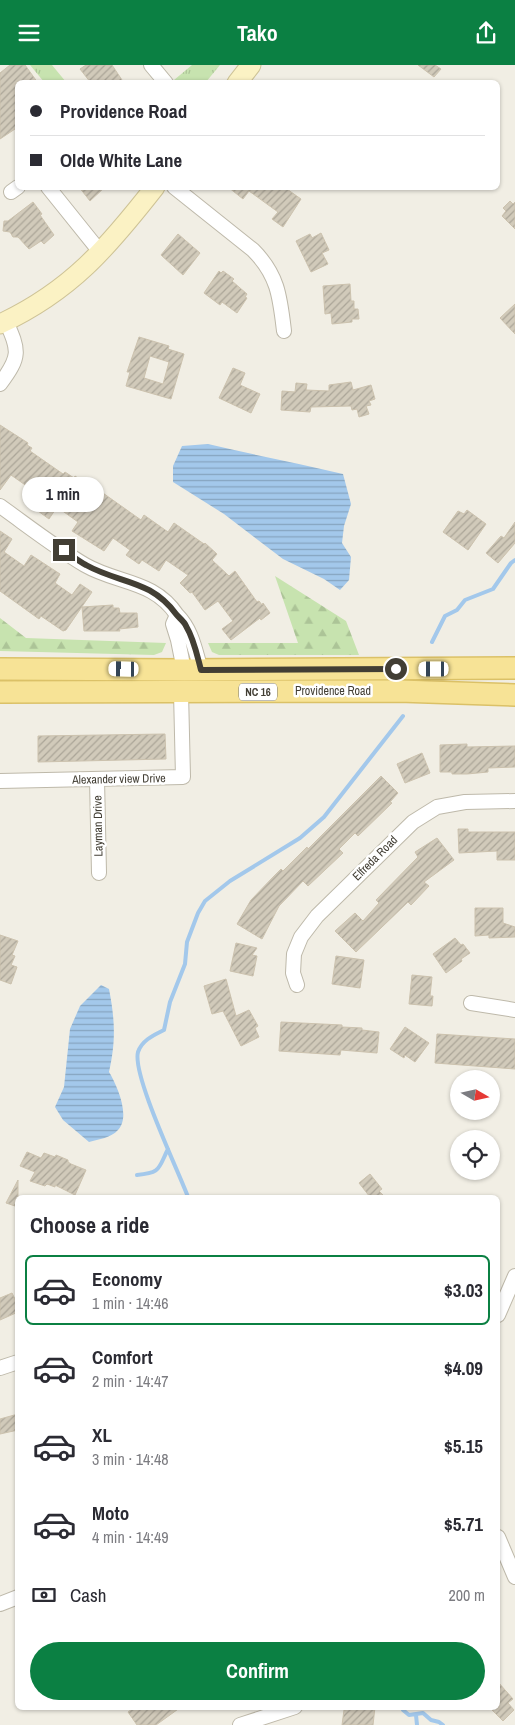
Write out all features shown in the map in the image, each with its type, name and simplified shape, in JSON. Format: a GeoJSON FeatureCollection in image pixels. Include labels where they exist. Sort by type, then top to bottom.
{"type":"FeatureCollection","features":[{"type":"Feature","properties":{"kind":"main road","name":"Providence Road"},"geometry":{"type":"LineString","coordinates":[[0,669],[515,668]]}},
{"type":"Feature","properties":{"kind":"main road","name":"Providence Road"},"geometry":{"type":"LineString","coordinates":[[0,692],[400,691],[515,695]]}},
{"type":"Feature","properties":{"kind":"street"},"geometry":{"type":"LineString","coordinates":[[151,65],[164,80]]}},
{"type":"Feature","properties":{"kind":"street"},"geometry":{"type":"LineString","coordinates":[[239,80],[251,65]]}},
{"type":"Feature","properties":{"kind":"street"},"geometry":{"type":"LineString","coordinates":[[50,190],[101,253]]}},
{"type":"Feature","properties":{"kind":"street"},"geometry":{"type":"LineString","coordinates":[[0,384],[14,364],[16,355],[16,345],[3,322],[54,293],[76,277],[120,232],[153,190]]}},
{"type":"Feature","properties":{"kind":"street"},"geometry":{"type":"LineString","coordinates":[[178,190],[261,258],[277,286],[284,331]]}},
{"type":"Feature","properties":{"kind":"street"},"geometry":{"type":"LineString","coordinates":[[0,506],[86,565],[137,584],[159,596],[171,606],[186,624],[190,633],[192,670]]}},
{"type":"Feature","properties":{"kind":"street","name":"Alexander view Drive"},"geometry":{"type":"LineString","coordinates":[[0,781],[182,777],[181,692]]}},
{"type":"Feature","properties":{"kind":"street","name":"Layman Drive"},"geometry":{"type":"LineString","coordinates":[[97,779],[99,873]]}},
{"type":"Feature","properties":{"kind":"street","name":"Elfreda Road"},"geometry":{"type":"LineString","coordinates":[[297,985],[293,973],[294,954],[301,937],[317,916],[413,822],[437,807],[465,802],[515,801]]}},
{"type":"Feature","properties":{"kind":"street"},"geometry":{"type":"LineString","coordinates":[[471,1003],[515,1010]]}},
{"type":"Feature","properties":{"kind":"street"},"geometry":{"type":"LineString","coordinates":[[500,1310],[515,1276]]}},
{"type":"Feature","properties":{"kind":"street"},"geometry":{"type":"LineString","coordinates":[[0,1368],[15,1363]]}},
{"type":"Feature","properties":{"kind":"street"},"geometry":{"type":"LineString","coordinates":[[500,1542],[515,1577]]}},
{"type":"Feature","properties":{"kind":"street"},"geometry":{"type":"LineString","coordinates":[[0,1603],[15,1598]]}},
{"type":"Feature","properties":{"kind":"street"},"geometry":{"type":"LineString","coordinates":[[240,1725],[286,1710]]}},
{"type":"Feature","properties":{"kind":"green space"},"geometry":{"type":"Polygon","coordinates":[[[30,65],[52,65],[64,80],[42,80],[30,65]]]}},
{"type":"Feature","properties":{"kind":"green space"},"geometry":{"type":"Polygon","coordinates":[[[192,65],[220,65],[208,80],[174,80],[192,65]]]}},
{"type":"Feature","properties":{"kind":"green space"},"geometry":{"type":"Polygon","coordinates":[[[275,576],[346,621],[359,655],[219,655],[212,652],[208,643],[298,643],[275,576]]]}},
{"type":"Feature","properties":{"kind":"green space"},"geometry":{"type":"Polygon","coordinates":[[[0,618],[26,638],[166,643],[162,652],[154,655],[0,651],[0,618]]]}},
{"type":"Feature","properties":{"kind":"water"},"geometry":{"type":"Polygon","coordinates":[[[208,444],[343,474],[351,504],[344,526],[342,543],[351,557],[349,580],[340,590],[324,579],[283,559],[224,514],[173,482],[173,466],[182,446],[208,444]]]}},
{"type":"Feature","properties":{"kind":"water"},"geometry":{"type":"Polygon","coordinates":[[[101,985],[109,989],[111,1000],[114,1040],[109,1072],[119,1093],[123,1117],[122,1124],[115,1133],[89,1142],[63,1120],[55,1107],[64,1087],[70,1029],[80,1006],[101,985]]]}},
{"type":"Feature","properties":{"kind":"building"},"geometry":{"type":"Polygon","coordinates":[[[10,65],[25,65],[36,80],[15,80],[15,129],[0,139],[0,73],[10,65]]]}},
{"type":"Feature","properties":{"kind":"building"},"geometry":{"type":"Polygon","coordinates":[[[86,65],[112,65],[122,80],[89,80],[80,69],[86,65]]]}},
{"type":"Feature","properties":{"kind":"building"},"geometry":{"type":"Polygon","coordinates":[[[418,65],[435,65],[441,69],[434,77],[418,65]]]}},
{"type":"Feature","properties":{"kind":"building"},"geometry":{"type":"Polygon","coordinates":[[[81,190],[102,190],[90,201],[81,190]]]}},
{"type":"Feature","properties":{"kind":"building"},"geometry":{"type":"Polygon","coordinates":[[[232,190],[288,190],[301,199],[283,227],[272,219],[278,212],[249,191],[243,199],[232,190]]]}},
{"type":"Feature","properties":{"kind":"building"},"geometry":{"type":"Polygon","coordinates":[[[510,201],[513,204],[515,202],[515,229],[502,216],[506,211],[503,208],[510,201]]]}},
{"type":"Feature","properties":{"kind":"building"},"geometry":{"type":"Polygon","coordinates":[[[33,202],[54,235],[44,244],[41,241],[29,249],[18,237],[13,237],[10,232],[3,231],[4,221],[8,221],[33,202]]]}},
{"type":"Feature","properties":{"kind":"building"},"geometry":{"type":"Polygon","coordinates":[[[321,233],[329,250],[322,253],[328,264],[311,272],[296,241],[310,234],[312,238],[321,233]]]}},
{"type":"Feature","properties":{"kind":"building"},"geometry":{"type":"Polygon","coordinates":[[[178,234],[200,253],[183,275],[161,255],[178,234]]]}},
{"type":"Feature","properties":{"kind":"building"},"geometry":{"type":"Polygon","coordinates":[[[219,271],[221,273],[223,271],[234,279],[232,281],[247,294],[245,297],[247,298],[237,313],[222,302],[220,305],[204,293],[219,271]]]}},
{"type":"Feature","properties":{"kind":"building"},"geometry":{"type":"Polygon","coordinates":[[[350,284],[351,301],[354,301],[354,309],[358,309],[359,319],[352,319],[352,322],[332,324],[331,313],[325,314],[323,286],[350,284]]]}},
{"type":"Feature","properties":{"kind":"building"},"geometry":{"type":"Polygon","coordinates":[[[515,304],[515,334],[500,318],[515,304]]]}},
{"type":"Feature","properties":{"kind":"building"},"geometry":{"type":"Polygon","coordinates":[[[139,337],[169,346],[168,349],[184,354],[171,399],[126,386],[130,372],[127,372],[139,337]],[[150,356],[144,378],[163,384],[169,362],[150,356]]]}},
{"type":"Feature","properties":{"kind":"building"},"geometry":{"type":"Polygon","coordinates":[[[233,368],[245,373],[240,385],[260,394],[251,413],[219,398],[233,368]]]}},
{"type":"Feature","properties":{"kind":"building"},"geometry":{"type":"Polygon","coordinates":[[[351,382],[353,390],[371,385],[375,399],[369,401],[371,405],[366,406],[369,414],[359,417],[357,409],[352,410],[351,406],[311,407],[310,412],[281,410],[282,391],[295,392],[296,383],[307,384],[306,390],[329,391],[329,385],[351,382]]]}},
{"type":"Feature","properties":{"kind":"building"},"geometry":{"type":"Polygon","coordinates":[[[0,425],[28,443],[27,445],[32,448],[30,451],[63,474],[65,472],[74,478],[75,476],[91,487],[93,486],[141,520],[144,515],[168,532],[174,523],[205,543],[217,554],[212,560],[229,576],[235,571],[257,602],[259,601],[262,605],[263,603],[270,613],[261,620],[260,618],[231,640],[222,629],[233,621],[218,601],[205,610],[192,592],[190,593],[180,583],[188,575],[166,560],[159,571],[142,560],[139,564],[126,555],[130,550],[113,538],[104,551],[72,531],[78,522],[57,507],[49,519],[38,511],[24,499],[31,489],[11,475],[0,490],[0,425]]]}},
{"type":"Feature","properties":{"kind":"building"},"geometry":{"type":"Polygon","coordinates":[[[467,510],[486,524],[468,550],[443,532],[458,511],[464,514],[467,510]]]}},
{"type":"Feature","properties":{"kind":"building"},"geometry":{"type":"Polygon","coordinates":[[[515,522],[515,543],[498,563],[486,553],[501,536],[504,538],[515,522]]]}},
{"type":"Feature","properties":{"kind":"building"},"geometry":{"type":"Polygon","coordinates":[[[0,531],[12,539],[4,552],[24,566],[31,555],[60,574],[55,583],[72,595],[80,584],[92,592],[66,630],[63,631],[41,616],[39,619],[0,591],[0,531]]]}},
{"type":"Feature","properties":{"kind":"building"},"geometry":{"type":"Polygon","coordinates":[[[113,605],[113,608],[119,608],[120,613],[137,613],[138,627],[119,629],[120,631],[84,631],[82,607],[113,605]]]}},
{"type":"Feature","properties":{"kind":"building"},"geometry":{"type":"Polygon","coordinates":[[[165,734],[166,759],[38,762],[38,736],[165,734]]]}},
{"type":"Feature","properties":{"kind":"building"},"geometry":{"type":"Polygon","coordinates":[[[467,744],[467,747],[515,746],[515,767],[488,768],[488,772],[467,774],[440,772],[440,745],[467,744]]]}},
{"type":"Feature","properties":{"kind":"building"},"geometry":{"type":"Polygon","coordinates":[[[422,753],[430,773],[405,783],[397,764],[422,753]]]}},
{"type":"Feature","properties":{"kind":"building"},"geometry":{"type":"Polygon","coordinates":[[[381,776],[398,793],[390,802],[392,803],[358,836],[355,833],[339,849],[343,853],[308,886],[303,881],[279,906],[262,939],[237,924],[251,900],[275,875],[281,869],[283,871],[307,847],[308,849],[381,776]]]}},
{"type":"Feature","properties":{"kind":"building"},"geometry":{"type":"Polygon","coordinates":[[[458,829],[468,829],[468,832],[515,832],[515,860],[497,860],[497,851],[459,853],[458,829]]]}},
{"type":"Feature","properties":{"kind":"building"},"geometry":{"type":"Polygon","coordinates":[[[437,838],[454,860],[424,882],[429,886],[411,905],[408,902],[356,952],[335,931],[355,913],[363,921],[379,903],[376,900],[418,857],[415,852],[437,838]]]}},
{"type":"Feature","properties":{"kind":"building"},"geometry":{"type":"Polygon","coordinates":[[[475,908],[503,908],[503,923],[515,927],[515,937],[489,938],[489,935],[475,936],[475,908]]]}},
{"type":"Feature","properties":{"kind":"building"},"geometry":{"type":"Polygon","coordinates":[[[0,935],[18,941],[12,955],[15,956],[11,965],[17,967],[11,984],[0,980],[0,935]]]}},
{"type":"Feature","properties":{"kind":"building"},"geometry":{"type":"Polygon","coordinates":[[[455,938],[470,953],[446,973],[433,954],[455,938]]]}},
{"type":"Feature","properties":{"kind":"building"},"geometry":{"type":"Polygon","coordinates":[[[236,943],[257,948],[252,955],[257,956],[253,976],[230,971],[236,943]]]}},
{"type":"Feature","properties":{"kind":"building"},"geometry":{"type":"Polygon","coordinates":[[[336,956],[364,960],[360,988],[332,984],[336,956]]]}},
{"type":"Feature","properties":{"kind":"building"},"geometry":{"type":"Polygon","coordinates":[[[412,975],[432,977],[430,996],[433,996],[432,1006],[409,1004],[412,975]]]}},
{"type":"Feature","properties":{"kind":"building"},"geometry":{"type":"Polygon","coordinates":[[[226,979],[236,1016],[249,1010],[258,1026],[255,1028],[259,1037],[241,1046],[223,1011],[212,1014],[204,986],[226,979]]]}},
{"type":"Feature","properties":{"kind":"building"},"geometry":{"type":"Polygon","coordinates":[[[281,1022],[342,1025],[342,1027],[362,1028],[362,1030],[379,1032],[377,1053],[341,1050],[340,1055],[279,1051],[281,1022]]]}},
{"type":"Feature","properties":{"kind":"building"},"geometry":{"type":"Polygon","coordinates":[[[405,1027],[429,1043],[415,1062],[405,1055],[404,1058],[390,1049],[405,1027]]]}},
{"type":"Feature","properties":{"kind":"building"},"geometry":{"type":"Polygon","coordinates":[[[437,1034],[515,1039],[515,1069],[435,1063],[437,1034]]]}},
{"type":"Feature","properties":{"kind":"building"},"geometry":{"type":"Polygon","coordinates":[[[27,1152],[41,1158],[44,1153],[55,1157],[56,1155],[86,1170],[75,1195],[55,1185],[55,1187],[47,1184],[45,1186],[30,1181],[35,1172],[20,1166],[27,1152]]]}},
{"type":"Feature","properties":{"kind":"building"},"geometry":{"type":"Polygon","coordinates":[[[370,1174],[382,1189],[379,1191],[383,1195],[368,1195],[359,1183],[370,1174]]]}},
{"type":"Feature","properties":{"kind":"building"},"geometry":{"type":"Polygon","coordinates":[[[18,1180],[18,1195],[15,1195],[15,1206],[6,1203],[18,1180]]]}},
{"type":"Feature","properties":{"kind":"building"},"geometry":{"type":"Polygon","coordinates":[[[12,1293],[15,1299],[15,1313],[0,1320],[0,1298],[12,1293]]]}},
{"type":"Feature","properties":{"kind":"building"},"geometry":{"type":"Polygon","coordinates":[[[15,1415],[15,1431],[0,1434],[0,1419],[15,1415]]]}},
{"type":"Feature","properties":{"kind":"building"},"geometry":{"type":"Polygon","coordinates":[[[500,1684],[513,1699],[508,1703],[514,1710],[503,1721],[492,1710],[500,1710],[500,1684]]]}},
{"type":"Feature","properties":{"kind":"building"},"geometry":{"type":"Polygon","coordinates":[[[131,1710],[177,1710],[156,1725],[137,1725],[128,1712],[131,1710]]]}},
{"type":"Feature","properties":{"kind":"building"},"geometry":{"type":"Polygon","coordinates":[[[344,1710],[375,1710],[373,1725],[342,1725],[344,1710]]]}},
{"type":"Feature","properties":{"kind":"waterway"},"geometry":{"type":"LineString","coordinates":[[432,642],[445,616],[457,610],[465,600],[493,589],[515,560]]}},
{"type":"Feature","properties":{"kind":"waterway"},"geometry":{"type":"LineString","coordinates":[[187,1195],[157,1123],[142,1081],[138,1064],[138,1052],[145,1041],[164,1030],[170,1002],[185,964],[187,942],[198,913],[205,901],[230,881],[300,838],[324,817],[403,716]]}},
{"type":"Feature","properties":{"kind":"waterway"},"geometry":{"type":"LineString","coordinates":[[137,1175],[151,1173],[158,1169],[168,1149]]}},
{"type":"Feature","properties":{"kind":"waterway"},"geometry":{"type":"LineString","coordinates":[[403,1710],[409,1715],[423,1713],[431,1720],[443,1725]]}},
{"type":"Feature","properties":{"kind":"waterway"},"geometry":{"type":"LineString","coordinates":[[416,1715],[417,1725]]}},
{"type":"Feature","properties":{"kind":"route"},"geometry":{"type":"LineString","coordinates":[[64,550],[86,565],[137,584],[159,596],[171,606],[186,624],[201,670],[396,669]]}}]}
